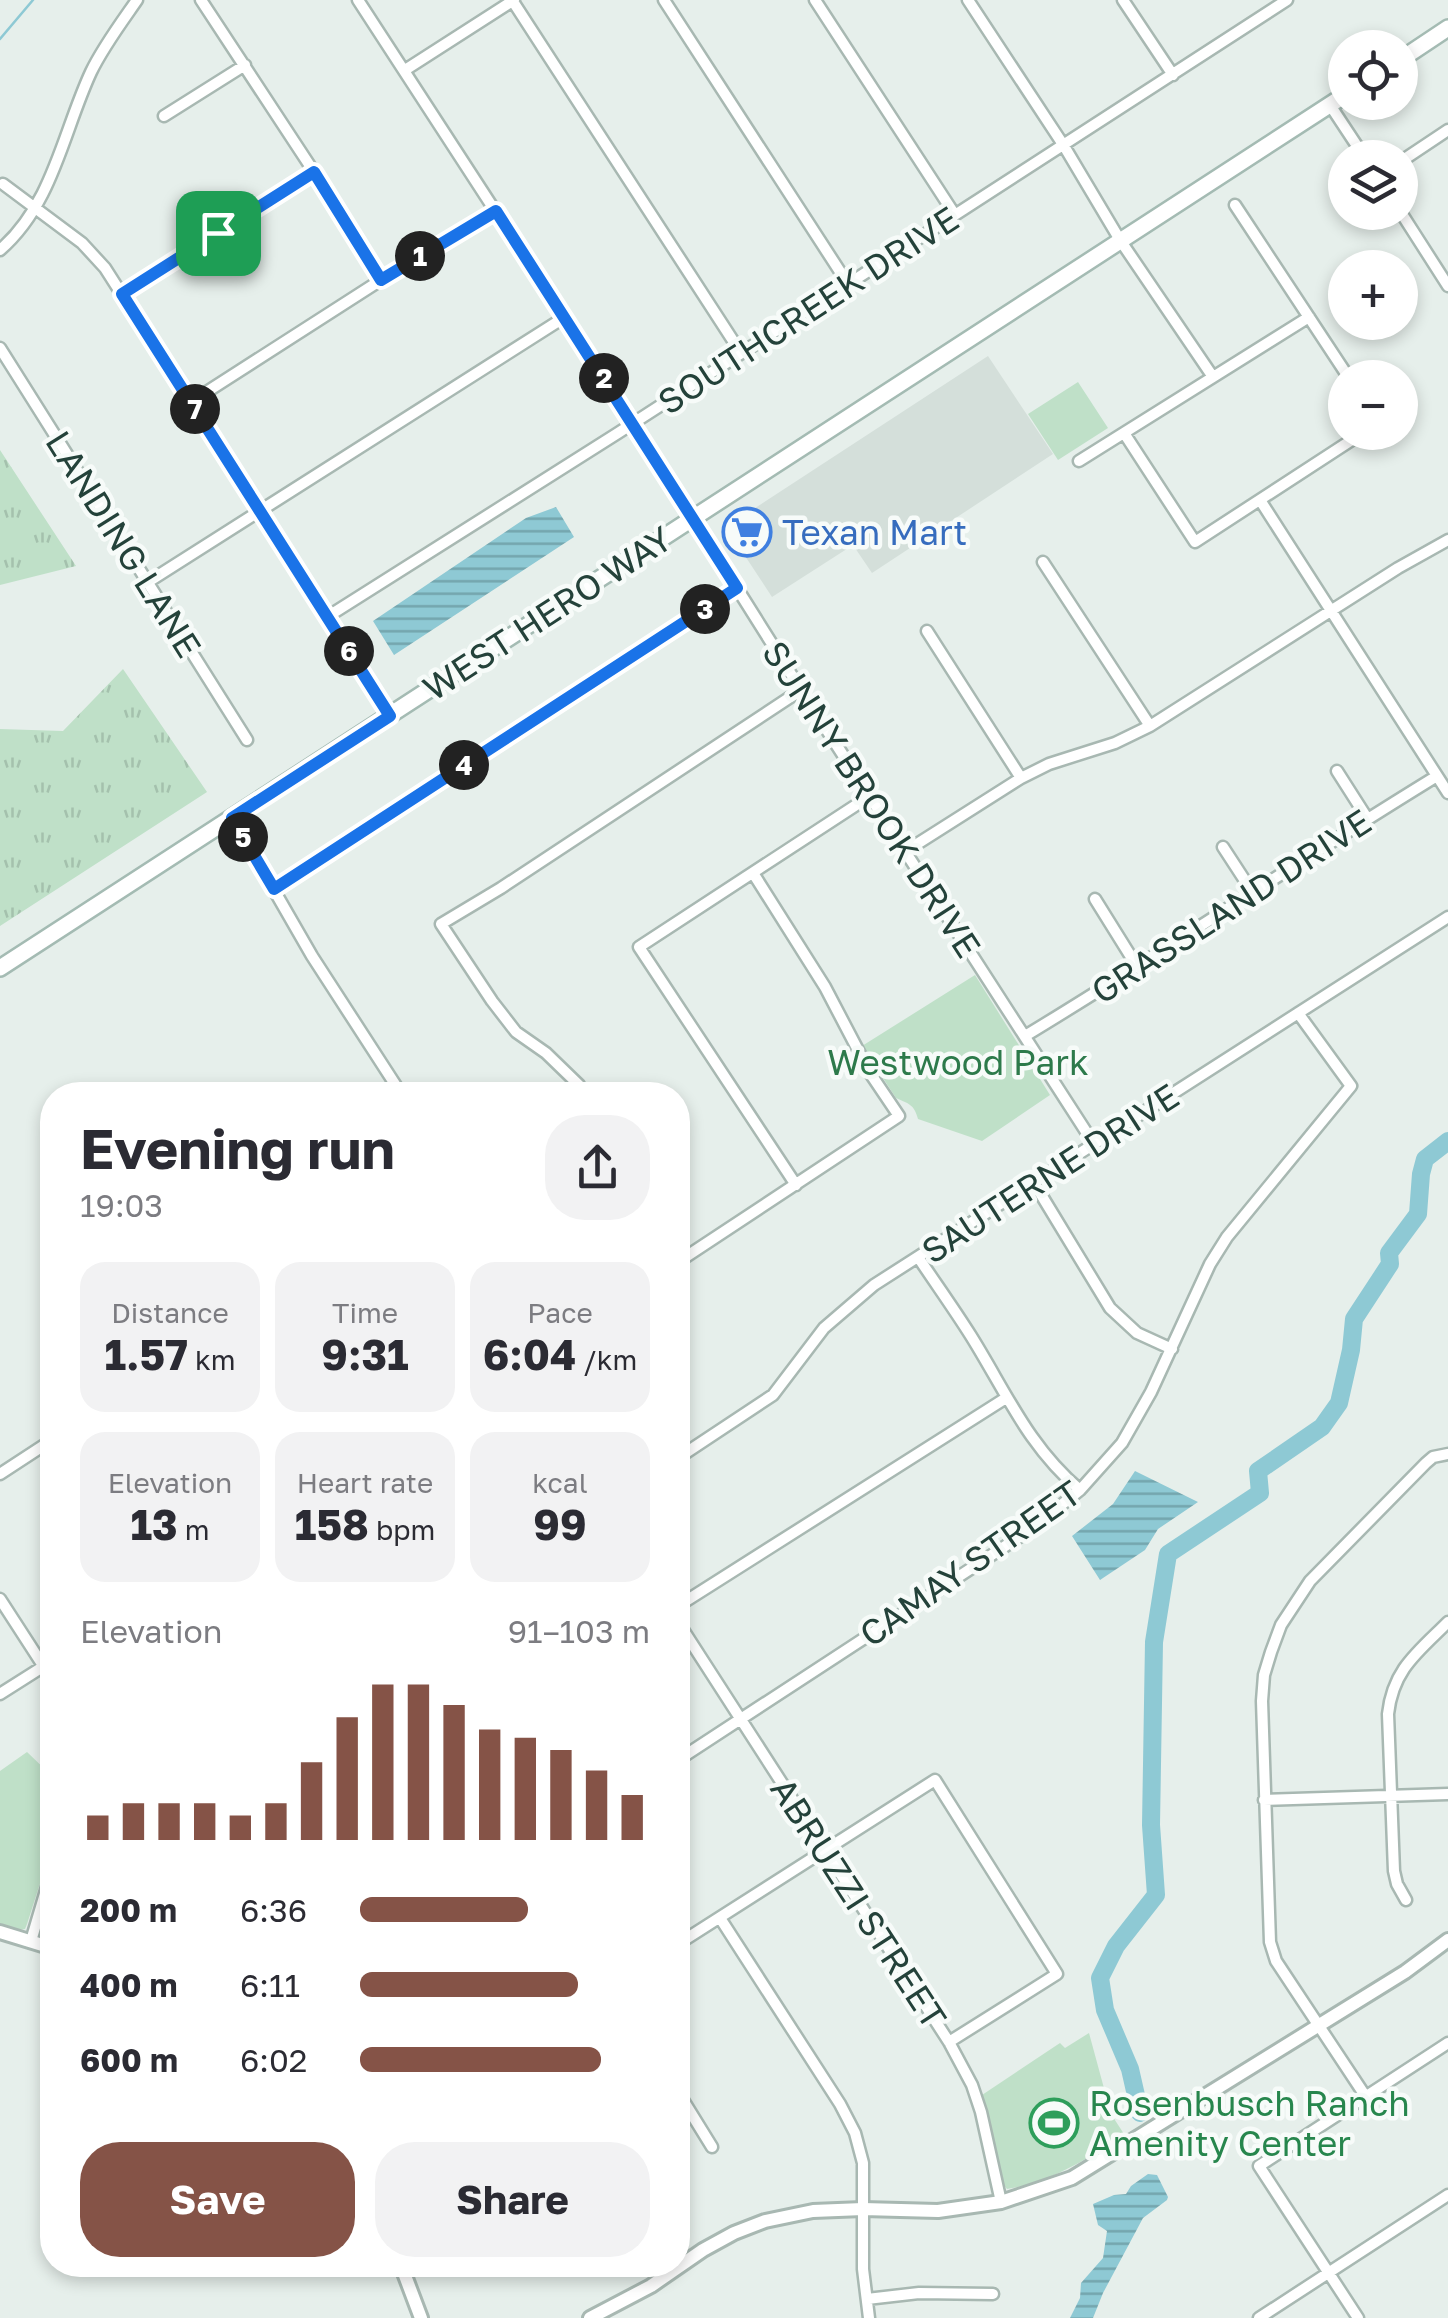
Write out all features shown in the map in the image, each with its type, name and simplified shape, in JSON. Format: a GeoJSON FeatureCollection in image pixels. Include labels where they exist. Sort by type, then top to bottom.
{"type":"FeatureCollection","features":[{"type":"Feature","properties":{"kind":"main road"},"geometry":{"type":"LineString","coordinates":[[1418,48],[1448,28]]}},
{"type":"Feature","properties":{"kind":"main road","name":"WEST HERO WAY"},"geometry":{"type":"LineString","coordinates":[[0,968],[1328,106]]}},
{"type":"Feature","properties":{"kind":"street"},"geometry":{"type":"LineString","coordinates":[[0,250],[34,208],[54,172],[92,71],[137,0]]}},
{"type":"Feature","properties":{"kind":"street"},"geometry":{"type":"LineString","coordinates":[[201,0],[381,280]]}},
{"type":"Feature","properties":{"kind":"street","name":"SUNNY BROOK DRIVE"},"geometry":{"type":"LineString","coordinates":[[358,0],[1094,1144]]}},
{"type":"Feature","properties":{"kind":"street"},"geometry":{"type":"LineString","coordinates":[[405,70],[513,0],[741,354]]}},
{"type":"Feature","properties":{"kind":"street"},"geometry":{"type":"LineString","coordinates":[[664,0],[848,284]]}},
{"type":"Feature","properties":{"kind":"street"},"geometry":{"type":"LineString","coordinates":[[816,0],[955,215]]}},
{"type":"Feature","properties":{"kind":"street"},"geometry":{"type":"LineString","coordinates":[[968,0],[1120,240],[1213,377]]}},
{"type":"Feature","properties":{"kind":"street"},"geometry":{"type":"LineString","coordinates":[[1123,0],[1173,75]]}},
{"type":"Feature","properties":{"kind":"street","name":"SOUTHCREEK DRIVE"},"geometry":{"type":"LineString","coordinates":[[328,618],[1064,146],[1280,2]]}},
{"type":"Feature","properties":{"kind":"street"},"geometry":{"type":"LineString","coordinates":[[164,116],[245,65]]}},
{"type":"Feature","properties":{"kind":"street"},"geometry":{"type":"LineString","coordinates":[[1418,150],[1448,130]]}},
{"type":"Feature","properties":{"kind":"street"},"geometry":{"type":"LineString","coordinates":[[122,294],[314,172]]}},
{"type":"Feature","properties":{"kind":"street"},"geometry":{"type":"LineString","coordinates":[[3,184],[82,242],[105,268],[390,716]]}},
{"type":"Feature","properties":{"kind":"street"},"geometry":{"type":"LineString","coordinates":[[1236,205],[1337,360]]}},
{"type":"Feature","properties":{"kind":"street"},"geometry":{"type":"LineString","coordinates":[[191,402],[496,211]]}},
{"type":"Feature","properties":{"kind":"street"},"geometry":{"type":"LineString","coordinates":[[1412,230],[1448,286]]}},
{"type":"Feature","properties":{"kind":"street"},"geometry":{"type":"LineString","coordinates":[[148,582],[564,317]]}},
{"type":"Feature","properties":{"kind":"street"},"geometry":{"type":"LineString","coordinates":[[1079,462],[1309,317]]}},
{"type":"Feature","properties":{"kind":"street","name":"LANDING LANE"},"geometry":{"type":"LineString","coordinates":[[0,348],[247,740]]}},
{"type":"Feature","properties":{"kind":"street"},"geometry":{"type":"LineString","coordinates":[[1124,433],[1195,542],[1336,450]]}},
{"type":"Feature","properties":{"kind":"street"},"geometry":{"type":"LineString","coordinates":[[1260,500],[1448,793]]}},
{"type":"Feature","properties":{"kind":"street"},"geometry":{"type":"LineString","coordinates":[[906,852],[1021,778],[1050,764],[1116,744],[1150,726],[1448,540]]}},
{"type":"Feature","properties":{"kind":"street"},"geometry":{"type":"LineString","coordinates":[[1043,562],[1150,726]]}},
{"type":"Feature","properties":{"kind":"street"},"geometry":{"type":"LineString","coordinates":[[274,889],[737,588]]}},
{"type":"Feature","properties":{"kind":"street"},"geometry":{"type":"LineString","coordinates":[[927,631],[1021,778]]}},
{"type":"Feature","properties":{"kind":"street"},"geometry":{"type":"LineString","coordinates":[[576,1082],[546,1053],[516,1032],[442,924],[801,690]]}},
{"type":"Feature","properties":{"kind":"street"},"geometry":{"type":"LineString","coordinates":[[1338,771],[1367,818]]}},
{"type":"Feature","properties":{"kind":"street","name":"GRASSLAND DRIVE"},"geometry":{"type":"LineString","coordinates":[[1025,1036],[1436,776]]}},
{"type":"Feature","properties":{"kind":"street"},"geometry":{"type":"LineString","coordinates":[[796,1185],[639,947],[870,796]]}},
{"type":"Feature","properties":{"kind":"street"},"geometry":{"type":"LineString","coordinates":[[232,818],[312,956],[394,1082]]}},
{"type":"Feature","properties":{"kind":"street"},"geometry":{"type":"LineString","coordinates":[[1224,847],[1253,893]]}},
{"type":"Feature","properties":{"kind":"street"},"geometry":{"type":"LineString","coordinates":[[690,1254],[899,1116],[864,1064],[825,987],[753,872]]}},
{"type":"Feature","properties":{"kind":"street"},"geometry":{"type":"LineString","coordinates":[[1094,898],[1138,968]]}},
{"type":"Feature","properties":{"kind":"street","name":"SAUTERNE DRIVE"},"geometry":{"type":"LineString","coordinates":[[690,1450],[773,1395],[824,1328],[874,1285],[1448,917]]}},
{"type":"Feature","properties":{"kind":"street","name":"CAMAY STREET"},"geometry":{"type":"LineString","coordinates":[[690,1752],[1030,1530],[1080,1490],[1122,1443],[1172,1349],[1210,1264],[1351,1086],[1298,1012]]}},
{"type":"Feature","properties":{"kind":"street"},"geometry":{"type":"LineString","coordinates":[[1034,1182],[1110,1308],[1137,1333],[1172,1349]]}},
{"type":"Feature","properties":{"kind":"street"},"geometry":{"type":"LineString","coordinates":[[918,1257],[1042,1454],[1080,1490]]}},
{"type":"Feature","properties":{"kind":"street"},"geometry":{"type":"LineString","coordinates":[[690,1598],[1006,1398]]}},
{"type":"Feature","properties":{"kind":"street"},"geometry":{"type":"LineString","coordinates":[[0,1474],[40,1449]]}},
{"type":"Feature","properties":{"kind":"street"},"geometry":{"type":"LineString","coordinates":[[1366,2097],[1276,1961],[1270,1942],[1264,1675],[1281,1625],[1310,1581],[1426,1463],[1444,1454]]}},
{"type":"Feature","properties":{"kind":"street"},"geometry":{"type":"LineString","coordinates":[[0,1599],[40,1653]]}},
{"type":"Feature","properties":{"kind":"street"},"geometry":{"type":"LineString","coordinates":[[1406,1900],[1394,1871],[1388,1714],[1394,1684],[1404,1665],[1448,1622]]}},
{"type":"Feature","properties":{"kind":"street","name":"ABRUZZI STREET"},"geometry":{"type":"LineString","coordinates":[[690,1640],[949,2042],[972,2085],[981,2112],[1001,2202]]}},
{"type":"Feature","properties":{"kind":"street"},"geometry":{"type":"LineString","coordinates":[[0,1694],[40,1669]]}},
{"type":"Feature","properties":{"kind":"street"},"geometry":{"type":"LineString","coordinates":[[690,1937],[934,1780],[1056,1974],[949,2042]]}},
{"type":"Feature","properties":{"kind":"street"},"geometry":{"type":"LineString","coordinates":[[1264,1800],[1448,1794]]}},
{"type":"Feature","properties":{"kind":"street"},"geometry":{"type":"LineString","coordinates":[[31,1942],[40,1911]]}},
{"type":"Feature","properties":{"kind":"street"},"geometry":{"type":"LineString","coordinates":[[720,1918],[855,2133],[863,2163],[863,2269],[869,2318]]}},
{"type":"Feature","properties":{"kind":"street"},"geometry":{"type":"LineString","coordinates":[[0,1932],[40,1945]]}},
{"type":"Feature","properties":{"kind":"street"},"geometry":{"type":"LineString","coordinates":[[690,2259],[734,2233],[764,2221],[813,2211],[938,2211],[1001,2202],[1072,2178],[1405,1972],[1448,1940]]}},
{"type":"Feature","properties":{"kind":"street"},"geometry":{"type":"LineString","coordinates":[[1358,2318],[1259,2166],[1448,2044]]}},
{"type":"Feature","properties":{"kind":"street"},"geometry":{"type":"LineString","coordinates":[[690,2111],[712,2146]]}},
{"type":"Feature","properties":{"kind":"street"},"geometry":{"type":"LineString","coordinates":[[1259,2318],[1448,2195]]}},
{"type":"Feature","properties":{"kind":"street"},"geometry":{"type":"LineString","coordinates":[[405,2277],[420,2318]]}},
{"type":"Feature","properties":{"kind":"street"},"geometry":{"type":"LineString","coordinates":[[590,2318],[664,2277]]}},
{"type":"Feature","properties":{"kind":"street"},"geometry":{"type":"LineString","coordinates":[[867,2299],[920,2292],[993,2294]]}},
{"type":"Feature","properties":{"kind":"shaded area"},"geometry":{"type":"Polygon","coordinates":[[[988,356],[1053,454],[872,573],[853,545],[772,597],[726,527],[988,356]]]}},
{"type":"Feature","properties":{"kind":"green space"},"geometry":{"type":"Polygon","coordinates":[[[1078,382],[1108,428],[1058,460],[1028,414],[1078,382]]]}},
{"type":"Feature","properties":{"kind":"green space"},"geometry":{"type":"Polygon","coordinates":[[[0,450],[76,566],[0,585],[0,450]]]}},
{"type":"Feature","properties":{"kind":"green space"},"geometry":{"type":"Polygon","coordinates":[[[123,669],[207,792],[0,926],[0,729],[63,731],[123,669]]]}},
{"type":"Feature","properties":{"kind":"green space","name":"Westwood Park"},"geometry":{"type":"Polygon","coordinates":[[[975,975],[1050,1095],[982,1141],[918,1119],[913,1107],[896,1098],[862,1046],[975,975]]]}},
{"type":"Feature","properties":{"kind":"green space"},"geometry":{"type":"Polygon","coordinates":[[[27,1752],[40,1764],[40,1883],[25,1929],[19,1930],[0,1925],[0,1771],[27,1752]]]}},
{"type":"Feature","properties":{"kind":"green space"},"geometry":{"type":"Polygon","coordinates":[[[1089,2033],[1111,2114],[1124,2134],[1068,2168],[1007,2189],[982,2095],[1060,2043],[1065,2048],[1089,2033]]]}},
{"type":"Feature","properties":{"kind":"water"},"geometry":{"type":"Polygon","coordinates":[[[556,507],[574,537],[394,655],[373,621],[526,518],[556,507]]]}},
{"type":"Feature","properties":{"kind":"water"},"geometry":{"type":"Polygon","coordinates":[[[1135,1471],[1198,1502],[1158,1529],[1145,1550],[1100,1580],[1072,1536],[1113,1504],[1135,1471]]]}},
{"type":"Feature","properties":{"kind":"water"},"geometry":{"type":"Polygon","coordinates":[[[1148,2174],[1157,2175],[1167,2200],[1143,2218],[1093,2318],[1070,2318],[1080,2298],[1081,2283],[1103,2258],[1107,2231],[1098,2225],[1093,2204],[1126,2194],[1148,2174]]]}},
{"type":"Feature","properties":{"kind":"waterway"},"geometry":{"type":"LineString","coordinates":[[0,39],[33,0]]}},
{"type":"Feature","properties":{"kind":"waterway"},"geometry":{"type":"LineString","coordinates":[[1140,2113],[1130,2069],[1105,2010],[1100,1978],[1116,1946],[1156,1895],[1151,1825],[1154,1642],[1168,1554],[1260,1493],[1258,1471],[1322,1427],[1339,1403],[1354,1319],[1390,1264],[1389,1253],[1418,1214],[1425,1159],[1448,1141]]}},
{"type":"Feature","properties":{"kind":"place","name":"Texan Mart"},"geometry":{"type":"Point","coordinates":[747,532]}},
{"type":"Feature","properties":{"kind":"place","name":"Rosenbusch Ranch Amenity Center"},"geometry":{"type":"Point","coordinates":[1054,2123]}},
{"type":"Feature","properties":{"kind":"route"},"geometry":{"type":"LineString","coordinates":[[314,172],[381,280],[496,211],[737,588],[274,889],[232,818],[390,716],[122,294],[218,233],[314,172]]}}]}
